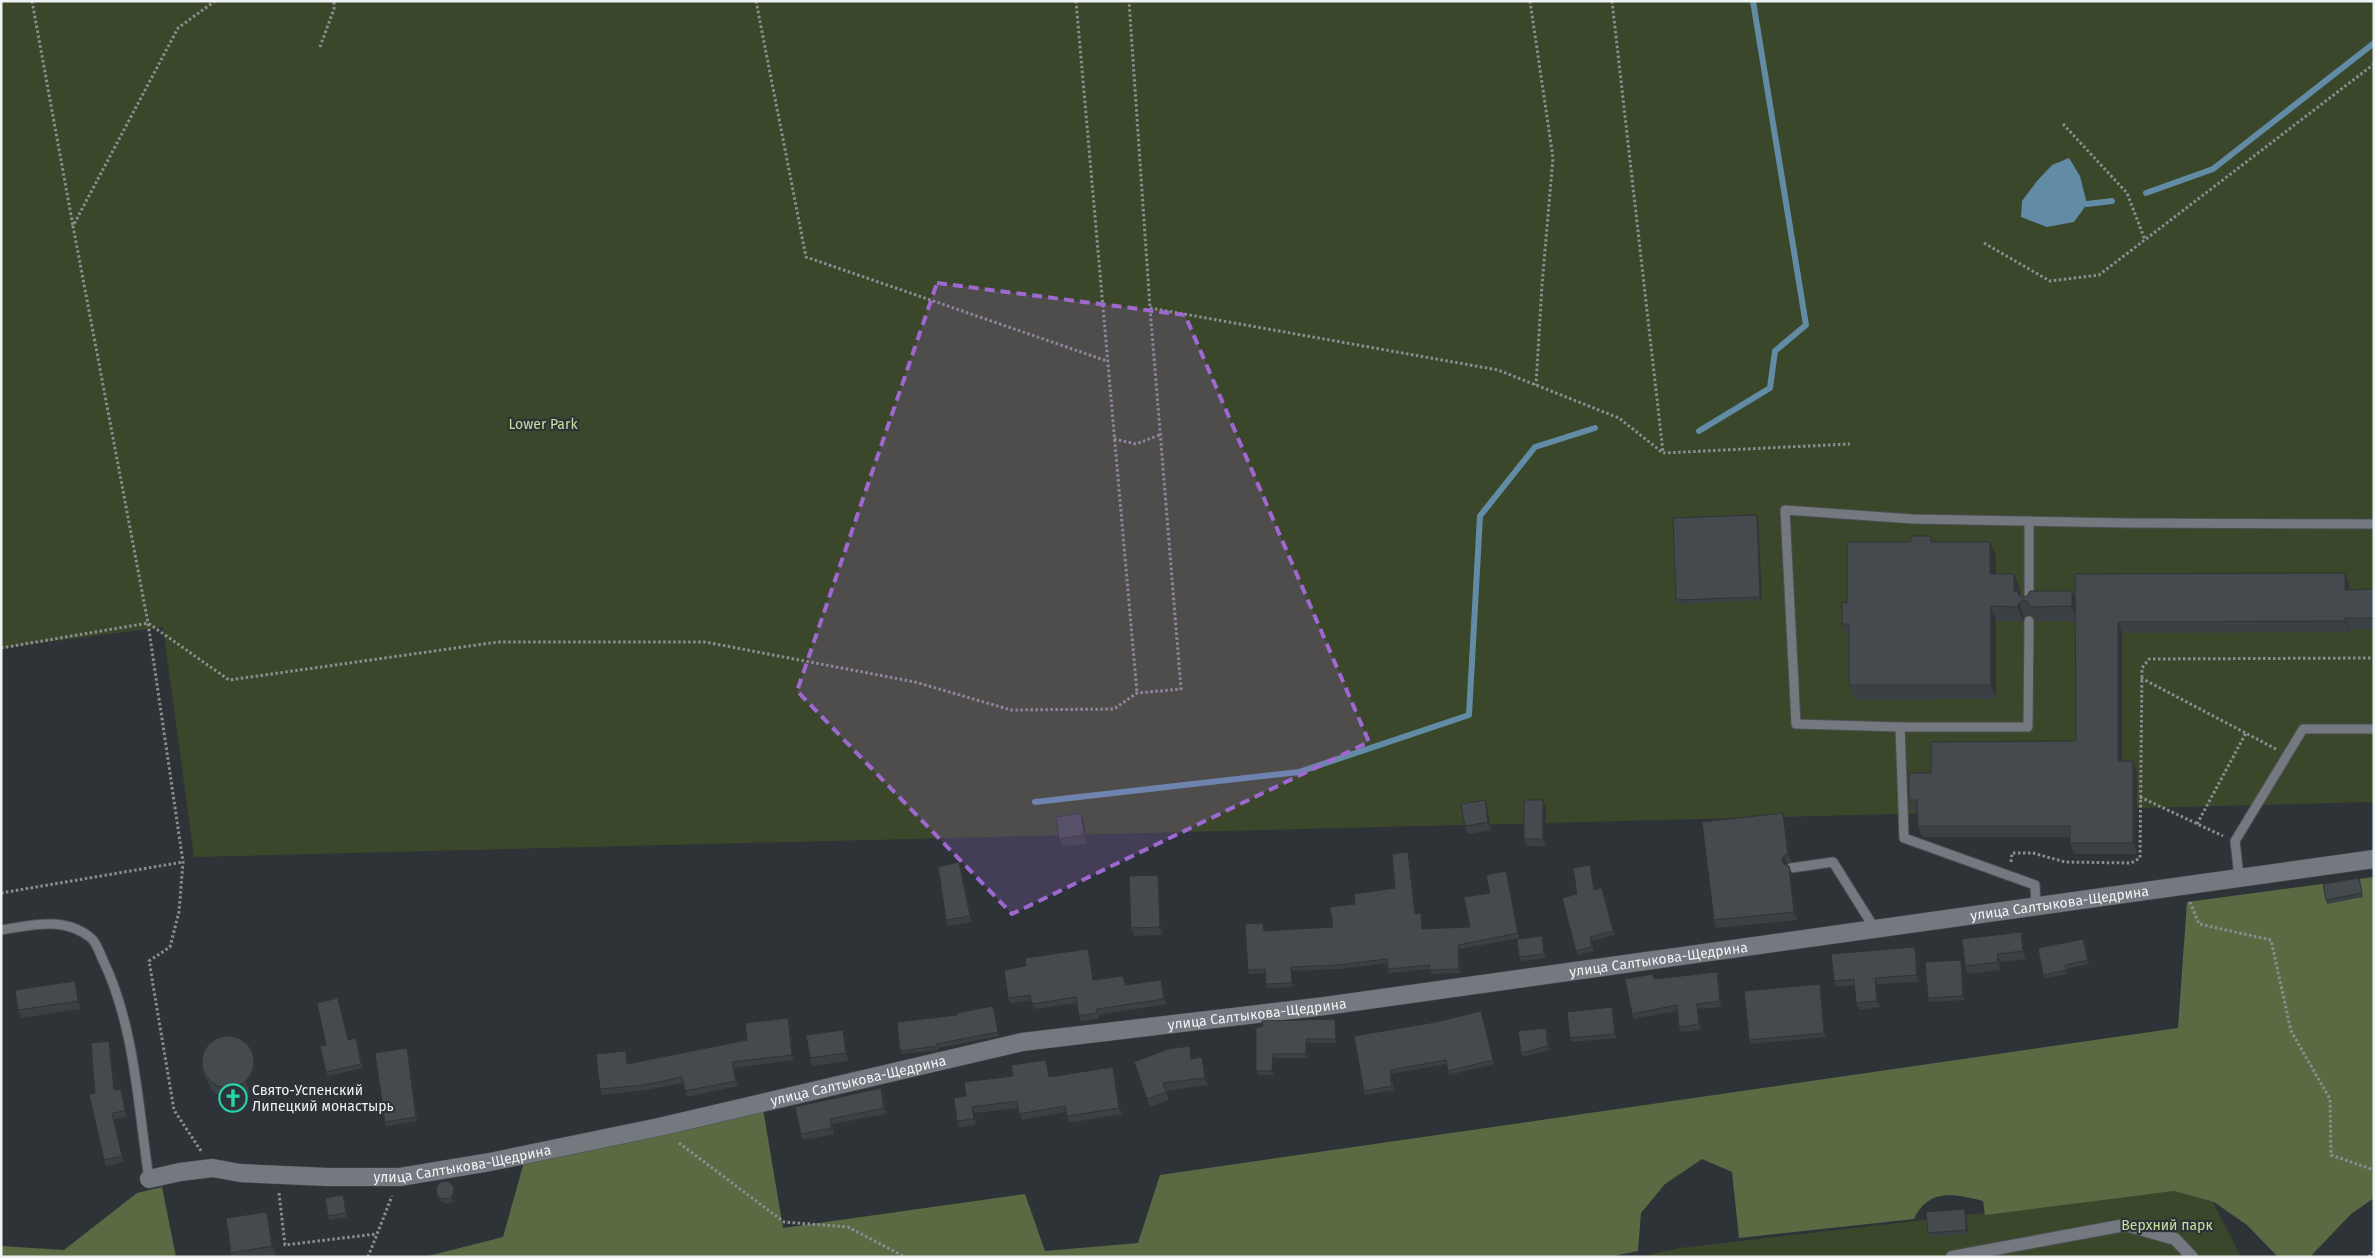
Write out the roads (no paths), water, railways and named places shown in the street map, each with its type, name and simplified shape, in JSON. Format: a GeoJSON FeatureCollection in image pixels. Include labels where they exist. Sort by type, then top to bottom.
{"type":"FeatureCollection","features":[{"type":"Feature","properties":{"kind":"street","name":"улица Салтыкова-Щедрина"},"geometry":{"type":"LineString","coordinates":[[149,1179],[180,1172],[213,1168],[240,1173],[400,1177],[490,1162],[659,1127],[1022,1042],[1325,1006],[2374,859]]}},
{"type":"Feature","properties":{"kind":"street"},"geometry":{"type":"LineString","coordinates":[[1952,1257],[2125,1225],[2174,1239],[2192,1257]]}},
{"type":"Feature","properties":{"kind":"lane"},"geometry":{"type":"LineString","coordinates":[[2028,621],[2028,727],[1900,727],[1796,724],[1786,510],[1913,519],[2374,524]]}},
{"type":"Feature","properties":{"kind":"lane"},"geometry":{"type":"LineString","coordinates":[[2029,521],[2029,606]]}},
{"type":"Feature","properties":{"kind":"lane"},"geometry":{"type":"LineString","coordinates":[[1900,727],[1904,838],[2035,885],[2036,906]]}},
{"type":"Feature","properties":{"kind":"lane"},"geometry":{"type":"LineString","coordinates":[[2239,878],[2235,841],[2303,729],[2374,729]]}},
{"type":"Feature","properties":{"kind":"lane"},"geometry":{"type":"LineString","coordinates":[[1791,868],[1833,862],[1875,929]]}},
{"type":"Feature","properties":{"kind":"lane"},"geometry":{"type":"LineString","coordinates":[[1,930],[44,923],[69,926],[93,940],[114,984],[131,1049],[149,1179]]}},
{"type":"Feature","properties":{"kind":"water"},"geometry":{"type":"Polygon","coordinates":[[[2069,158],[2080,176],[2087,204],[2074,222],[2047,227],[2021,217],[2022,201],[2037,181],[2052,165],[2069,158]]]}},
{"type":"Feature","properties":{"kind":"waterway"},"geometry":{"type":"LineString","coordinates":[[1699,431],[1770,388],[1775,351],[1806,325],[1753,1]]}},
{"type":"Feature","properties":{"kind":"waterway"},"geometry":{"type":"LineString","coordinates":[[2146,193],[2213,169],[2374,43]]}},
{"type":"Feature","properties":{"kind":"waterway"},"geometry":{"type":"LineString","coordinates":[[2087,204],[2112,201]]}},
{"type":"Feature","properties":{"kind":"waterway"},"geometry":{"type":"LineString","coordinates":[[1035,802],[1299,772],[1469,715],[1480,516],[1535,447],[1595,428]]}},
{"type":"Feature","properties":{"kind":"place","name":"Свято-Успенский Липецкий монастырь"},"geometry":{"type":"Point","coordinates":[233,1098]}},
{"type":"Feature","properties":{"kind":"park label","name":"Lower Park"},"geometry":{"type":"Point","coordinates":[543,424]}},
{"type":"Feature","properties":{"kind":"park label","name":"Верхний парк"},"geometry":{"type":"Point","coordinates":[2167,1225]}}]}
